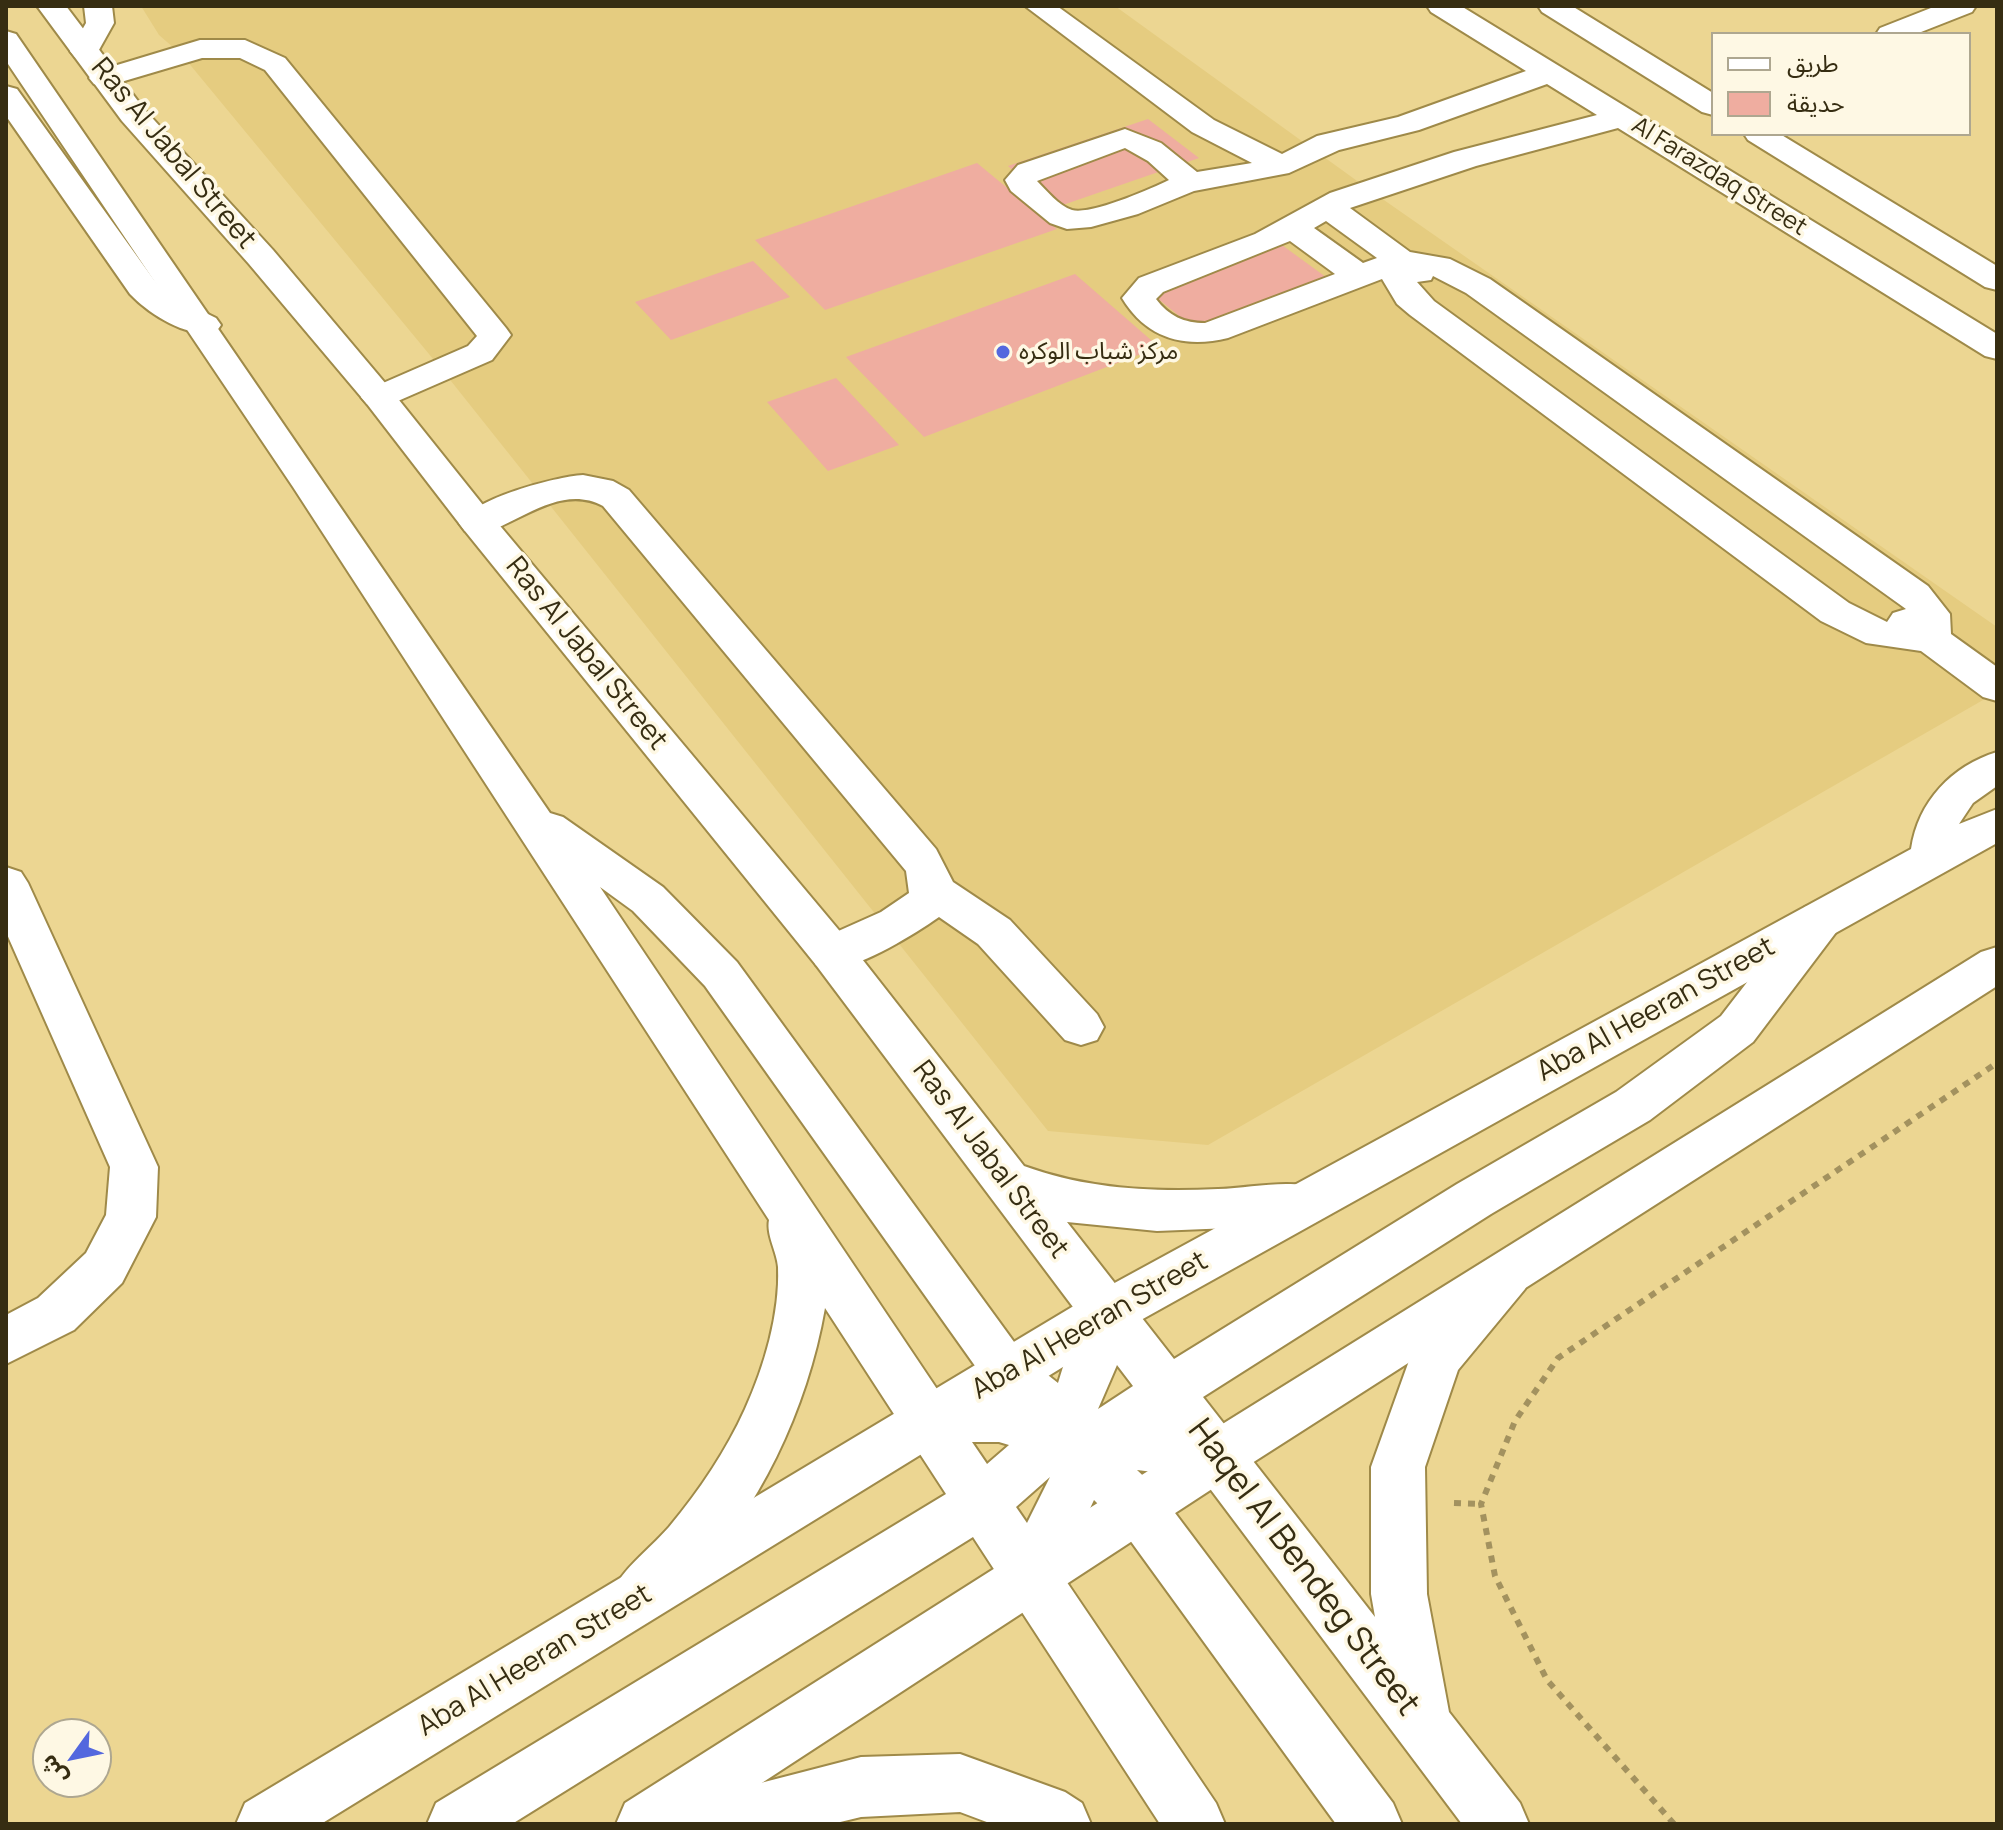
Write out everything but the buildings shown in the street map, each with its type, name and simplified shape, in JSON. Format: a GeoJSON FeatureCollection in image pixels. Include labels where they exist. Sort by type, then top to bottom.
{"type":"FeatureCollection","features":[{"type":"Feature","properties":{"kind":"main road","name":"Ras Al Jabal Street"},"geometry":{"type":"LineString","coordinates":[[51,6],[94,64],[379,397],[478,523],[832,953],[1010,1182],[1105,1314]]}},
{"type":"Feature","properties":{"kind":"main road"},"geometry":{"type":"LineString","coordinates":[[99,6],[100,23],[94,64],[200,49],[245,49],[275,64],[494,335],[480,353],[379,397]]}},
{"type":"Feature","properties":{"kind":"main road"},"geometry":{"type":"LineString","coordinates":[[1039,6],[1193,120],[1305,154],[1389,185]]}},
{"type":"Feature","properties":{"kind":"main road","name":"Al Farazdaq Street"},"geometry":{"type":"LineString","coordinates":[[1441,6],[1997,349]]}},
{"type":"Feature","properties":{"kind":"main road","name":"Al Farazdaq Street"},"geometry":{"type":"LineString","coordinates":[[1474,6],[1997,329]]}},
{"type":"Feature","properties":{"kind":"main road"},"geometry":{"type":"LineString","coordinates":[[1552,6],[1710,102]]}},
{"type":"Feature","properties":{"kind":"main road"},"geometry":{"type":"LineString","coordinates":[[1895,32],[1962,6]]}},
{"type":"Feature","properties":{"kind":"main road"},"geometry":{"type":"LineString","coordinates":[[6,40],[204,325],[1195,1824]]}},
{"type":"Feature","properties":{"kind":"main road"},"geometry":{"type":"LineString","coordinates":[[1186,183],[1305,154],[1408,124],[1549,73]]}},
{"type":"Feature","properties":{"kind":"main road"},"geometry":{"type":"LineString","coordinates":[[6,95],[142,287],[155,301],[204,325]]}},
{"type":"Feature","properties":{"kind":"main road"},"geometry":{"type":"LineString","coordinates":[[1223,105],[1305,154]]}},
{"type":"Feature","properties":{"kind":"main road"},"geometry":{"type":"LineString","coordinates":[[1622,118],[1492,151],[1326,206],[1266,241],[1151,285],[1142,290],[1139,298],[1174,330],[1206,334],[1402,261],[1433,264],[1478,286],[1897,581],[1929,609],[1934,624],[1930,639]]}},
{"type":"Feature","properties":{"kind":"main road"},"geometry":{"type":"LineString","coordinates":[[1762,136],[1997,280]]}},
{"type":"Feature","properties":{"kind":"main road"},"geometry":{"type":"LineString","coordinates":[[1326,206],[1402,261]]}},
{"type":"Feature","properties":{"kind":"main road"},"geometry":{"type":"LineString","coordinates":[[1292,227],[1358,275]]}},
{"type":"Feature","properties":{"kind":"main road"},"geometry":{"type":"LineString","coordinates":[[1402,261],[1398,278],[1409,297],[1422,308],[1835,612],[1880,634],[1930,639],[1997,687]]}},
{"type":"Feature","properties":{"kind":"main road"},"geometry":{"type":"LineString","coordinates":[[1923,283],[1967,263]]}},
{"type":"Feature","properties":{"kind":"main road"},"geometry":{"type":"LineString","coordinates":[[478,523],[565,487],[586,485],[603,488],[616,498],[921,860],[931,875],[929,902],[916,913],[832,953]]}},
{"type":"Feature","properties":{"kind":"main road"},"geometry":{"type":"LineString","coordinates":[[1931,857],[1934,832],[1943,810],[1959,791],[1997,767]]}},
{"type":"Feature","properties":{"kind":"main road"},"geometry":{"type":"LineString","coordinates":[[527,812],[648,899],[721,974],[1007,1373],[1078,1438],[1138,1507],[1372,1824]]}},
{"type":"Feature","properties":{"kind":"main road","name":"Aba Al Heeran Street"},"geometry":{"type":"LineString","coordinates":[[266,1824],[1105,1314],[1931,857],[1997,824]]}},
{"type":"Feature","properties":{"kind":"main road"},"geometry":{"type":"LineString","coordinates":[[6,883],[134,1167],[131,1217],[104,1268],[56,1314],[6,1341]]}},
{"type":"Feature","properties":{"kind":"main road"},"geometry":{"type":"LineString","coordinates":[[932,890],[994,932],[1081,1027]]}},
{"type":"Feature","properties":{"kind":"main road"},"geometry":{"type":"LineString","coordinates":[[457,1824],[981,1502],[1078,1438],[1168,1391],[1474,1199],[1633,1106],[1737,1029],[1821,919]]}},
{"type":"Feature","properties":{"kind":"main road"},"geometry":{"type":"LineString","coordinates":[[646,1824],[1219,1455],[1997,964]]}},
{"type":"Feature","properties":{"kind":"main road"},"geometry":{"type":"LineString","coordinates":[[1010,1182],[1066,1202],[1125,1209],[1206,1211],[1304,1204]]}},
{"type":"Feature","properties":{"kind":"main road"},"geometry":{"type":"LineString","coordinates":[[635,1601],[693,1539],[740,1472],[782,1380],[795,1335],[804,1269],[786,1203]]}},
{"type":"Feature","properties":{"kind":"main road"},"geometry":{"type":"LineString","coordinates":[[1422,1726],[1399,1594],[1398,1467],[1436,1358],[1507,1274]]}},
{"type":"Feature","properties":{"kind":"main road"},"geometry":{"type":"LineString","coordinates":[[1029,1576],[1078,1438],[1105,1314]]}},
{"type":"Feature","properties":{"kind":"main road","name":"Haqel Al Bendeg Street"},"geometry":{"type":"LineString","coordinates":[[1105,1314],[1219,1455],[1499,1824]]}},
{"type":"Feature","properties":{"kind":"main road"},"geometry":{"type":"LineString","coordinates":[[928,1419],[999,1418],[1078,1438],[1161,1452],[1219,1455]]}},
{"type":"Feature","properties":{"kind":"main road"},"geometry":{"type":"LineString","coordinates":[[718,1824],[861,1787],[960,1783],[1044,1813],[1061,1824]]}},
{"type":"Feature","properties":{"kind":"path"},"geometry":{"type":"LineString","coordinates":[[1674,1824],[1547,1680],[1495,1576],[1481,1504],[1515,1421],[1558,1358],[1997,1063]]}},
{"type":"Feature","properties":{"kind":"shaded area"},"geometry":{"type":"Polygon","coordinates":[[[141,6],[1115,6],[1371,191],[1997,627],[1997,692],[1208,1145],[1048,1131],[443,371],[182,55],[159,35],[141,6]]]}},
{"type":"Feature","properties":{"kind":"green space"},"geometry":{"type":"Polygon","coordinates":[[[1148,119],[1199,158],[1057,207],[1008,166],[1148,119]]]}},
{"type":"Feature","properties":{"kind":"green space"},"geometry":{"type":"Polygon","coordinates":[[[977,163],[1057,229],[825,310],[755,240],[977,163]]]}},
{"type":"Feature","properties":{"kind":"green space"},"geometry":{"type":"Polygon","coordinates":[[[1275,240],[1330,280],[1200,333],[1146,289],[1275,240]]]}},
{"type":"Feature","properties":{"kind":"green space"},"geometry":{"type":"Polygon","coordinates":[[[753,261],[790,297],[671,340],[635,302],[753,261]]]}},
{"type":"Feature","properties":{"kind":"green space"},"geometry":{"type":"Polygon","coordinates":[[[1075,274],[1159,347],[924,437],[846,357],[1075,274]]]}},
{"type":"Feature","properties":{"kind":"green space"},"geometry":{"type":"Polygon","coordinates":[[[836,378],[899,445],[828,471],[767,402],[836,378]]]}},
{"type":"Feature","properties":{"kind":"place","name":"مركز شباب الوكره"},"geometry":{"type":"Point","coordinates":[1003,352]}}]}
